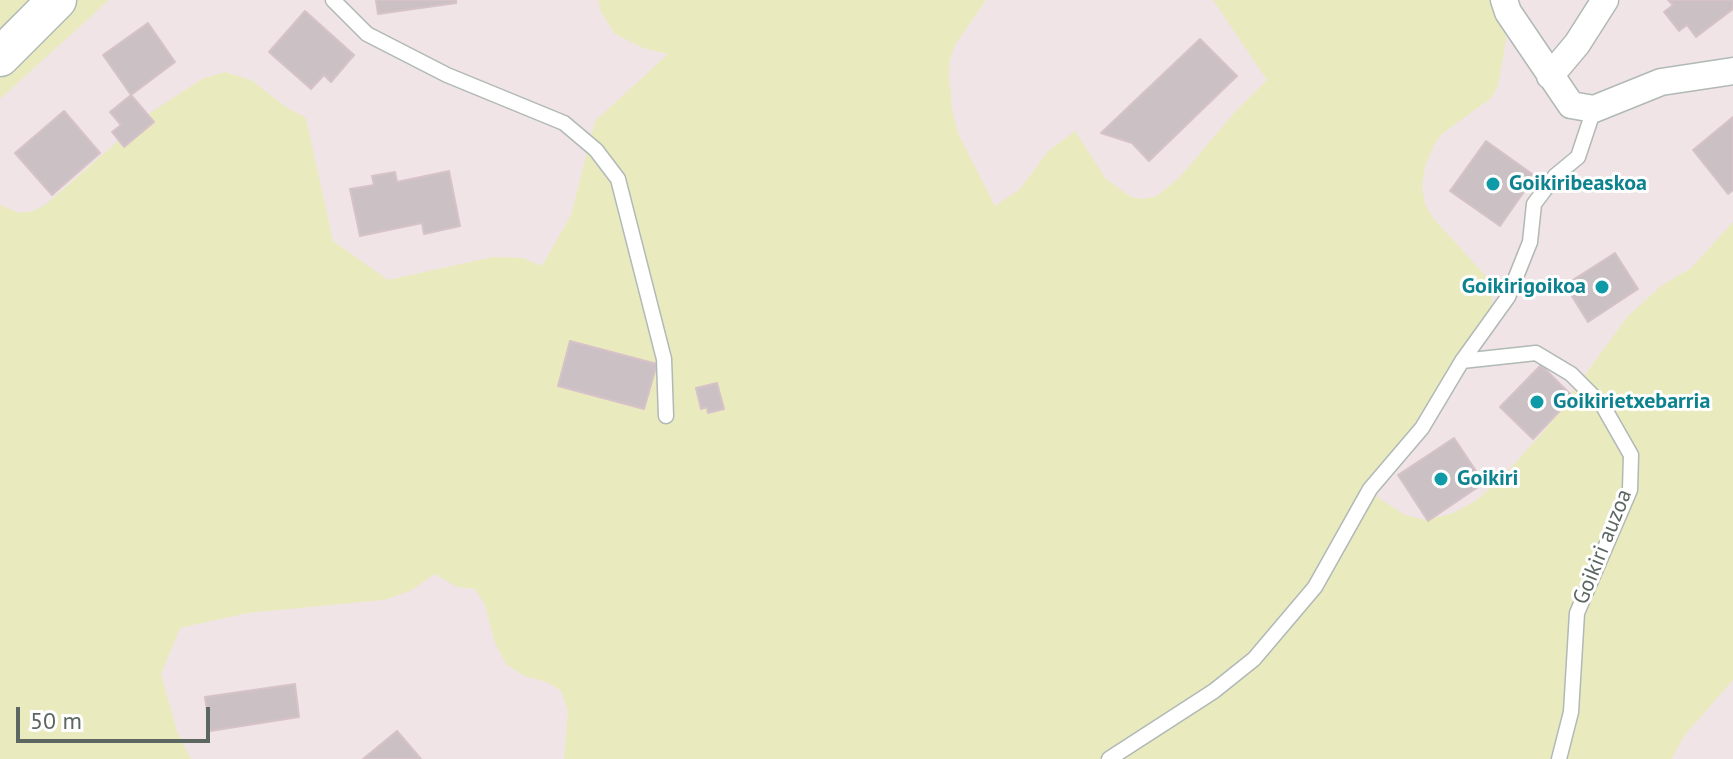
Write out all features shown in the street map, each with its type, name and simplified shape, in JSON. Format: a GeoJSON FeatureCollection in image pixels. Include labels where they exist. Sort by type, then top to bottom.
{"type":"FeatureCollection","features":[{"type":"Feature","properties":{"kind":"street"},"geometry":{"type":"LineString","coordinates":[[0,57],[57,0]]}},
{"type":"Feature","properties":{"kind":"street"},"geometry":{"type":"LineString","coordinates":[[1504,0],[1508,12],[1571,105],[1594,109],[1661,82],[1733,71]]}},
{"type":"Feature","properties":{"kind":"street"},"geometry":{"type":"LineString","coordinates":[[1550,76],[1577,44],[1605,0]]}},
{"type":"Feature","properties":{"kind":"lane"},"geometry":{"type":"LineString","coordinates":[[333,0],[367,34],[447,75],[564,123],[596,150],[618,179],[664,359],[666,416]]}},
{"type":"Feature","properties":{"kind":"lane"},"geometry":{"type":"LineString","coordinates":[[1109,759],[1214,691],[1254,659],[1315,587],[1370,489],[1422,428],[1462,361],[1508,297],[1530,242],[1534,204],[1555,176],[1578,157],[1594,109]]}},
{"type":"Feature","properties":{"kind":"lane","name":"Goikiri auzoa"},"geometry":{"type":"LineString","coordinates":[[1462,361],[1536,353],[1571,374],[1603,406],[1631,455],[1630,490],[1577,613],[1571,712],[1559,759]]}},
{"type":"Feature","properties":{"kind":"green space"},"geometry":{"type":"Polygon","coordinates":[[[0,0],[109,0],[0,99],[0,0]]]}},
{"type":"Feature","properties":{"kind":"green space"},"geometry":{"type":"Polygon","coordinates":[[[598,0],[986,0],[955,45],[949,75],[958,133],[995,206],[1020,189],[1048,151],[1075,131],[1106,179],[1131,197],[1142,199],[1157,196],[1179,178],[1235,112],[1267,80],[1213,0],[1505,0],[1506,40],[1498,86],[1491,98],[1442,134],[1425,167],[1422,186],[1425,204],[1433,218],[1485,275],[1492,292],[1492,309],[1377,489],[1377,497],[1405,515],[1425,520],[1451,514],[1477,500],[1544,431],[1627,317],[1661,286],[1691,268],[1733,222],[1733,680],[1684,736],[1672,759],[564,759],[568,711],[561,691],[547,682],[524,676],[506,664],[495,643],[485,605],[475,589],[457,587],[435,574],[410,591],[384,600],[248,613],[180,628],[161,674],[177,731],[191,759],[0,759],[0,205],[19,213],[45,205],[150,113],[202,79],[225,72],[251,80],[306,118],[333,241],[388,280],[493,257],[523,258],[542,266],[571,215],[595,121],[668,54],[643,48],[615,34],[601,12],[598,0]]]}},
{"type":"Feature","properties":{"kind":"building"},"geometry":{"type":"Polygon","coordinates":[[[376,0],[456,0],[456,3],[378,14],[376,0]]]}},
{"type":"Feature","properties":{"kind":"building"},"geometry":{"type":"Polygon","coordinates":[[[1668,0],[1733,0],[1733,9],[1696,37],[1687,25],[1679,31],[1664,12],[1673,5],[1668,0]]]}},
{"type":"Feature","properties":{"kind":"building"},"geometry":{"type":"Polygon","coordinates":[[[305,11],[354,55],[331,82],[324,75],[311,89],[269,52],[305,11]]]}},
{"type":"Feature","properties":{"kind":"building"},"geometry":{"type":"Polygon","coordinates":[[[148,23],[175,62],[131,95],[103,55],[148,23]]]}},
{"type":"Feature","properties":{"kind":"building"},"geometry":{"type":"Polygon","coordinates":[[[1200,39],[1237,76],[1149,161],[1132,143],[1101,133],[1200,39]]]}},
{"type":"Feature","properties":{"kind":"building"},"geometry":{"type":"Polygon","coordinates":[[[131,95],[154,122],[124,147],[112,132],[121,125],[110,112],[131,95]]]}},
{"type":"Feature","properties":{"kind":"building"},"geometry":{"type":"Polygon","coordinates":[[[64,111],[100,153],[52,195],[15,153],[64,111]]]}},
{"type":"Feature","properties":{"kind":"building"},"geometry":{"type":"Polygon","coordinates":[[[1733,117],[1733,190],[1728,194],[1693,150],[1733,117]]]}},
{"type":"Feature","properties":{"kind":"building","name":"Goikiribeaskoa"},"geometry":{"type":"Polygon","coordinates":[[[1486,141],[1535,176],[1500,226],[1450,191],[1486,141]]]}},
{"type":"Feature","properties":{"kind":"building"},"geometry":{"type":"Polygon","coordinates":[[[449,171],[460,226],[424,234],[422,223],[360,236],[350,189],[374,185],[372,176],[395,172],[397,182],[449,171]]]}},
{"type":"Feature","properties":{"kind":"building","name":"Goikirigoikoa"},"geometry":{"type":"Polygon","coordinates":[[[1615,253],[1638,289],[1588,322],[1565,285],[1615,253]]]}},
{"type":"Feature","properties":{"kind":"building"},"geometry":{"type":"Polygon","coordinates":[[[570,341],[657,364],[644,409],[558,386],[570,341]]]}},
{"type":"Feature","properties":{"kind":"building","name":"Goikirietxebarria"},"geometry":{"type":"Polygon","coordinates":[[[1541,365],[1573,397],[1533,439],[1500,407],[1541,365]]]}},
{"type":"Feature","properties":{"kind":"building"},"geometry":{"type":"Polygon","coordinates":[[[717,383],[724,409],[708,413],[707,407],[701,409],[696,388],[717,383]]]}},
{"type":"Feature","properties":{"kind":"building","name":"Goikiri"},"geometry":{"type":"Polygon","coordinates":[[[1454,438],[1484,483],[1428,521],[1398,475],[1454,438]]]}},
{"type":"Feature","properties":{"kind":"building"},"geometry":{"type":"Polygon","coordinates":[[[295,684],[299,717],[210,731],[205,697],[295,684]]]}},
{"type":"Feature","properties":{"kind":"building"},"geometry":{"type":"Polygon","coordinates":[[[397,731],[421,759],[363,759],[397,731]]]}},
{"type":"Feature","properties":{"kind":"place","name":"Goikiribeaskoa"},"geometry":{"type":"Point","coordinates":[1493,184]}},
{"type":"Feature","properties":{"kind":"place","name":"Goikirigoikoa"},"geometry":{"type":"Point","coordinates":[1602,287]}},
{"type":"Feature","properties":{"kind":"place","name":"Goikirietxebarria"},"geometry":{"type":"Point","coordinates":[1537,402]}},
{"type":"Feature","properties":{"kind":"place","name":"Goikiri"},"geometry":{"type":"Point","coordinates":[1441,479]}}]}
